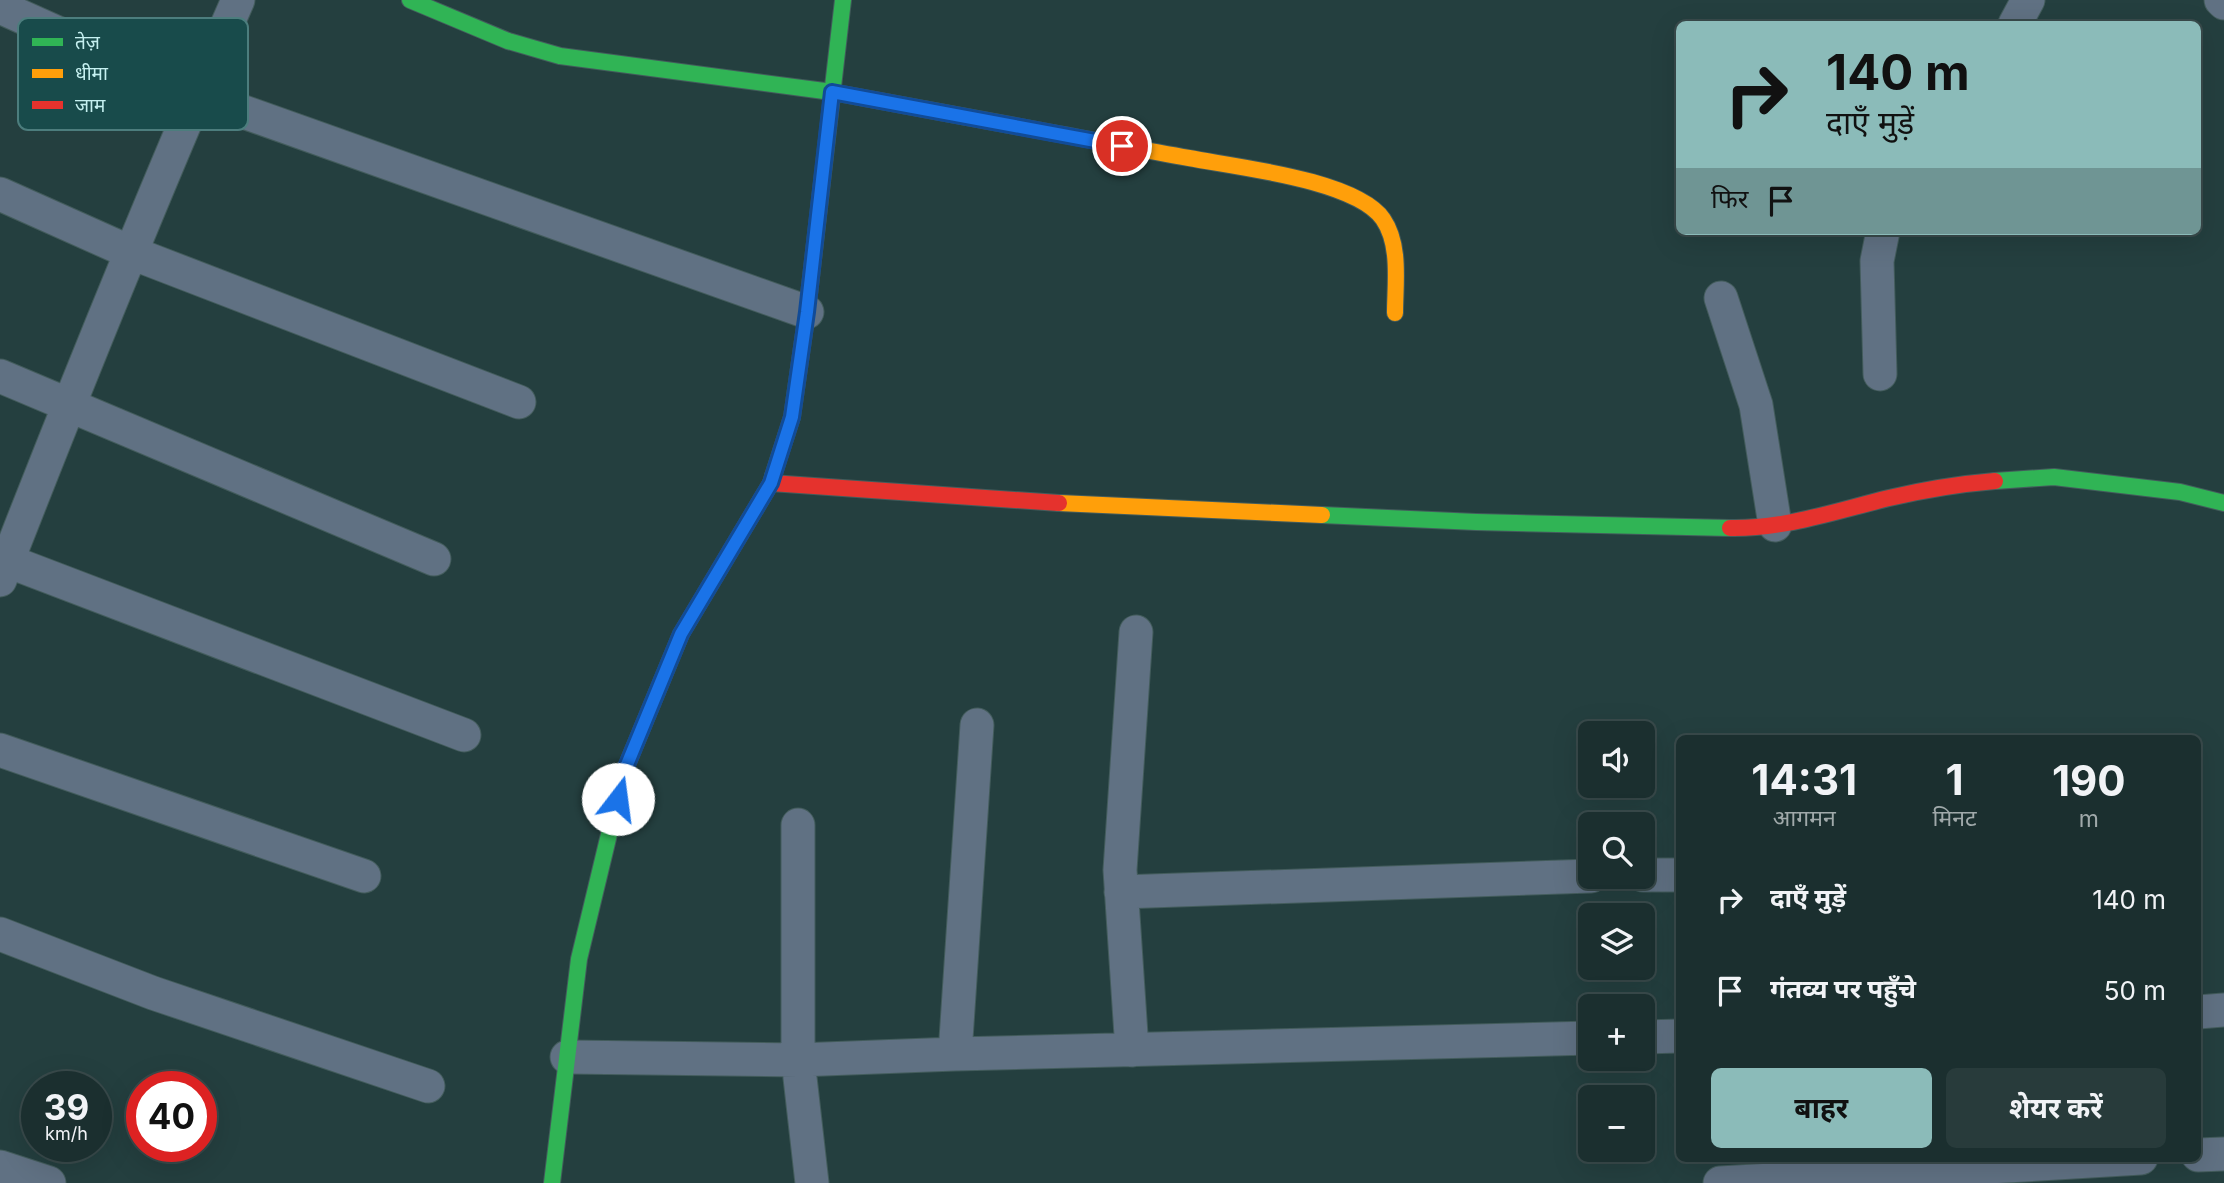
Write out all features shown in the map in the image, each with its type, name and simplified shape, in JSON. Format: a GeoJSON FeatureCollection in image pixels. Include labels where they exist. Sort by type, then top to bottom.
{"type":"FeatureCollection","features":[{"type":"Feature","properties":{"kind":"street"},"geometry":{"type":"LineString","coordinates":[[230,18],[238,0]]}},
{"type":"Feature","properties":{"kind":"street"},"geometry":{"type":"LineString","coordinates":[[410,0],[508,41],[560,56],[832,92],[1306,180],[1365,202],[1384,218],[1393,239],[1395,313]]}},
{"type":"Feature","properties":{"kind":"street"},"geometry":{"type":"LineString","coordinates":[[552,1183],[579,960],[624,772],[681,634],[771,483],[792,417],[807,312],[842,0]]}},
{"type":"Feature","properties":{"kind":"street"},"geometry":{"type":"LineString","coordinates":[[2017,21],[2028,0]]}},
{"type":"Feature","properties":{"kind":"street"},"geometry":{"type":"LineString","coordinates":[[0,8],[23,18]]}},
{"type":"Feature","properties":{"kind":"street"},"geometry":{"type":"LineString","coordinates":[[248,113],[807,312]]}},
{"type":"Feature","properties":{"kind":"street"},"geometry":{"type":"LineString","coordinates":[[183,130],[3,566],[464,735]]}},
{"type":"Feature","properties":{"kind":"street"},"geometry":{"type":"LineString","coordinates":[[0,194],[132,253],[519,402]]}},
{"type":"Feature","properties":{"kind":"street"},"geometry":{"type":"LineString","coordinates":[[1880,374],[1877,261],[1882,235]]}},
{"type":"Feature","properties":{"kind":"street"},"geometry":{"type":"LineString","coordinates":[[1721,298],[1756,405],[1775,525]]}},
{"type":"Feature","properties":{"kind":"street"},"geometry":{"type":"LineString","coordinates":[[0,376],[434,559]]}},
{"type":"Feature","properties":{"kind":"street"},"geometry":{"type":"LineString","coordinates":[[771,483],[1077,504],[1476,522],[1751,528],[1816,518],[1967,483],[2054,477],[2180,492],[2224,503]]}},
{"type":"Feature","properties":{"kind":"street"},"geometry":{"type":"LineString","coordinates":[[1132,1050],[1120,870],[1136,632]]}},
{"type":"Feature","properties":{"kind":"street"},"geometry":{"type":"LineString","coordinates":[[955,1054],[977,725]]}},
{"type":"Feature","properties":{"kind":"street"},"geometry":{"type":"LineString","coordinates":[[0,750],[364,876]]}},
{"type":"Feature","properties":{"kind":"street"},"geometry":{"type":"LineString","coordinates":[[798,825],[798,1060],[812,1183]]}},
{"type":"Feature","properties":{"kind":"street"},"geometry":{"type":"LineString","coordinates":[[1655,875],[1676,875]]}},
{"type":"Feature","properties":{"kind":"street"},"geometry":{"type":"LineString","coordinates":[[1121,892],[1578,876]]}},
{"type":"Feature","properties":{"kind":"street"},"geometry":{"type":"LineString","coordinates":[[0,934],[153,993],[428,1086]]}},
{"type":"Feature","properties":{"kind":"street"},"geometry":{"type":"LineString","coordinates":[[2201,1012],[2224,1010]]}},
{"type":"Feature","properties":{"kind":"street"},"geometry":{"type":"LineString","coordinates":[[1655,1037],[1676,1036]]}},
{"type":"Feature","properties":{"kind":"street"},"geometry":{"type":"LineString","coordinates":[[567,1057],[798,1060],[1578,1038]]}},
{"type":"Feature","properties":{"kind":"street"},"geometry":{"type":"LineString","coordinates":[[2201,1155],[2224,1154]]}},
{"type":"Feature","properties":{"kind":"street"},"geometry":{"type":"LineString","coordinates":[[1720,1183],[2074,1162]]}},
{"type":"Feature","properties":{"kind":"street"},"geometry":{"type":"LineString","coordinates":[[0,1167],[49,1183]]}},
{"type":"Feature","properties":{"kind":"traffic: fast"},"geometry":{"type":"LineString","coordinates":[[410,0],[508,41],[560,56],[832,92],[1053,133]]}},
{"type":"Feature","properties":{"kind":"traffic: fast"},"geometry":{"type":"LineString","coordinates":[[773,476],[792,417],[807,312],[843,0]]}},
{"type":"Feature","properties":{"kind":"traffic: fast"},"geometry":{"type":"LineString","coordinates":[[1995,481],[2054,477],[2180,492],[2224,503]]}},
{"type":"Feature","properties":{"kind":"traffic: fast"},"geometry":{"type":"LineString","coordinates":[[1322,515],[1730,528]]}},
{"type":"Feature","properties":{"kind":"traffic: fast"},"geometry":{"type":"LineString","coordinates":[[552,1183],[579,959],[624,772]]}},
{"type":"Feature","properties":{"kind":"traffic: slow"},"geometry":{"type":"LineString","coordinates":[[1053,133],[1294,177],[1348,194],[1369,206],[1389,229],[1396,265],[1395,313]]}},
{"type":"Feature","properties":{"kind":"traffic: slow"},"geometry":{"type":"LineString","coordinates":[[624,772],[681,634],[773,476]]}},
{"type":"Feature","properties":{"kind":"traffic: slow"},"geometry":{"type":"LineString","coordinates":[[1059,503],[1322,515]]}},
{"type":"Feature","properties":{"kind":"traffic: jam"},"geometry":{"type":"LineString","coordinates":[[1730,528],[1771,526],[1915,492],[1995,481]]}},
{"type":"Feature","properties":{"kind":"traffic: jam"},"geometry":{"type":"LineString","coordinates":[[771,483],[1059,503]]}},
{"type":"Feature","properties":{"kind":"route"},"geometry":{"type":"LineString","coordinates":[[618,799],[624,772],[681,634],[771,483],[792,417],[832,92],[1122,146]]}}]}
